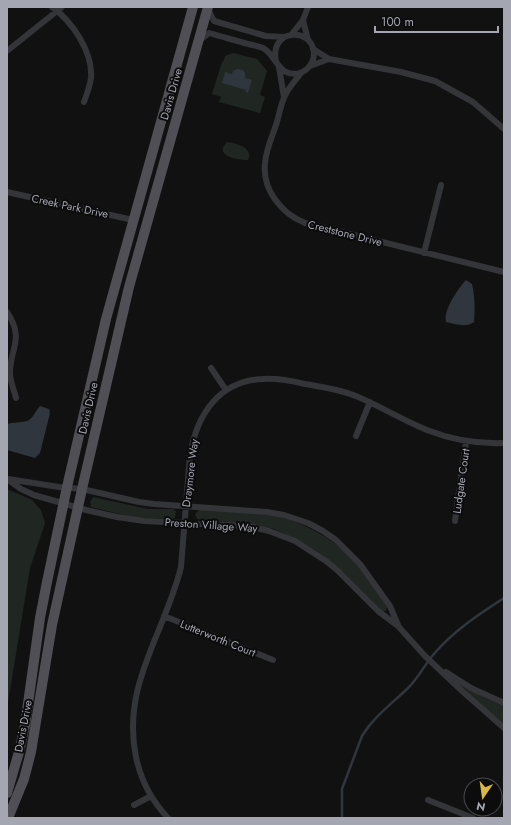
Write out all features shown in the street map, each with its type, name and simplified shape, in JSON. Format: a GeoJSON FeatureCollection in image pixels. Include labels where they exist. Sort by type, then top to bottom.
{"type":"FeatureCollection","features":[{"type":"Feature","properties":{"kind":"main road","name":"Davis Drive"},"geometry":{"type":"LineString","coordinates":[[7,793],[17,760],[25,725],[40,618],[67,487],[106,319],[193,7]]}},
{"type":"Feature","properties":{"kind":"main road","name":"Davis Drive"},"geometry":{"type":"LineString","coordinates":[[8,818],[17,799],[31,752],[52,625],[129,287],[208,7]]}},
{"type":"Feature","properties":{"kind":"street"},"geometry":{"type":"LineString","coordinates":[[208,7],[214,21],[266,36],[303,36],[308,40]]}},
{"type":"Feature","properties":{"kind":"street"},"geometry":{"type":"LineString","coordinates":[[277,64],[275,50],[277,45],[303,20],[308,7]]}},
{"type":"Feature","properties":{"kind":"street"},"geometry":{"type":"LineString","coordinates":[[7,51],[57,8],[79,37],[89,61],[91,77],[84,102]]}},
{"type":"Feature","properties":{"kind":"street"},"geometry":{"type":"LineString","coordinates":[[303,20],[308,40],[313,49],[329,60],[401,72],[435,82],[473,102],[504,129]]}},
{"type":"Feature","properties":{"kind":"street"},"geometry":{"type":"LineString","coordinates":[[198,41],[210,33],[263,48],[277,64],[289,73],[301,72],[310,66],[329,60]]}},
{"type":"Feature","properties":{"kind":"street"},"geometry":{"type":"LineString","coordinates":[[310,66],[313,61],[313,49]]}},
{"type":"Feature","properties":{"kind":"street","name":"Creststone Drive"},"geometry":{"type":"LineString","coordinates":[[277,64],[284,97]]}},
{"type":"Feature","properties":{"kind":"street","name":"Creststone Drive"},"geometry":{"type":"LineString","coordinates":[[301,72],[284,97],[264,164],[271,193],[284,211],[290,216],[305,223],[504,272]]}},
{"type":"Feature","properties":{"kind":"street"},"geometry":{"type":"LineString","coordinates":[[424,253],[441,185]]}},
{"type":"Feature","properties":{"kind":"street","name":"Creek Park Drive"},"geometry":{"type":"LineString","coordinates":[[7,192],[133,220]]}},
{"type":"Feature","properties":{"kind":"street"},"geometry":{"type":"LineString","coordinates":[[7,312],[16,332],[10,378],[16,398]]}},
{"type":"Feature","properties":{"kind":"street"},"geometry":{"type":"LineString","coordinates":[[211,368],[226,390]]}},
{"type":"Feature","properties":{"kind":"street","name":"Draymore Way"},"geometry":{"type":"LineString","coordinates":[[168,818],[151,796],[138,766],[134,742],[133,716],[136,691],[176,585],[181,567],[190,455],[194,433],[204,414],[213,402],[226,390],[239,384],[251,380],[275,379],[343,391],[370,402],[427,430],[466,442],[504,443]]}},
{"type":"Feature","properties":{"kind":"street"},"geometry":{"type":"LineString","coordinates":[[356,436],[370,402]]}},
{"type":"Feature","properties":{"kind":"street","name":"Ludgate Court"},"geometry":{"type":"LineString","coordinates":[[455,521],[466,442]]}},
{"type":"Feature","properties":{"kind":"street","name":"Preston Village Way"},"geometry":{"type":"LineString","coordinates":[[7,479],[59,487],[82,488],[139,502],[267,512],[297,518],[323,531],[341,544],[360,564],[390,606],[398,626]]}},
{"type":"Feature","properties":{"kind":"street","name":"Preston Village Way"},"geometry":{"type":"LineString","coordinates":[[7,479],[22,489],[34,494],[131,520],[185,522],[259,528],[291,540],[326,561],[337,570],[378,611],[398,626],[462,691],[504,728]]}},
{"type":"Feature","properties":{"kind":"street","name":"Lutterworth Court"},"geometry":{"type":"LineString","coordinates":[[164,616],[273,660]]}},
{"type":"Feature","properties":{"kind":"street","name":"Preston Village Way"},"geometry":{"type":"LineString","coordinates":[[436,666],[471,688],[504,704]]}},
{"type":"Feature","properties":{"kind":"street"},"geometry":{"type":"LineString","coordinates":[[134,805],[151,796]]}},
{"type":"Feature","properties":{"kind":"street"},"geometry":{"type":"LineString","coordinates":[[428,800],[473,818]]}},
{"type":"Feature","properties":{"kind":"shaded area"},"geometry":{"type":"Polygon","coordinates":[[[233,53],[257,59],[267,71],[260,95],[265,97],[260,113],[219,102],[221,97],[212,94],[225,56],[233,53]]]}},
{"type":"Feature","properties":{"kind":"shaded area"},"geometry":{"type":"Polygon","coordinates":[[[237,69],[243,70],[245,73],[245,78],[252,80],[248,93],[246,90],[222,83],[225,72],[232,74],[233,71],[237,69]]]}},
{"type":"Feature","properties":{"kind":"shaded area"},"geometry":{"type":"Polygon","coordinates":[[[227,142],[239,145],[246,149],[249,152],[248,160],[233,158],[225,154],[223,147],[227,142]]]}},
{"type":"Feature","properties":{"kind":"shaded area"},"geometry":{"type":"Polygon","coordinates":[[[466,280],[472,284],[473,289],[474,322],[464,325],[446,322],[449,306],[455,294],[466,280]]]}},
{"type":"Feature","properties":{"kind":"shaded area"},"geometry":{"type":"Polygon","coordinates":[[[40,406],[49,409],[50,413],[40,453],[35,458],[7,450],[7,424],[29,420],[40,406]]]}},
{"type":"Feature","properties":{"kind":"shaded area"},"geometry":{"type":"Polygon","coordinates":[[[7,489],[32,500],[41,510],[45,523],[30,568],[7,709],[7,489]]]}},
{"type":"Feature","properties":{"kind":"shaded area"},"geometry":{"type":"Polygon","coordinates":[[[93,497],[148,509],[173,509],[176,511],[175,518],[136,518],[91,507],[90,502],[93,497]]]}},
{"type":"Feature","properties":{"kind":"shaded area"},"geometry":{"type":"Polygon","coordinates":[[[200,509],[276,516],[285,518],[314,530],[340,547],[353,559],[387,607],[386,611],[382,611],[378,608],[344,573],[318,552],[296,539],[274,529],[249,524],[197,519],[195,514],[200,509]]]}},
{"type":"Feature","properties":{"kind":"shaded area"},"geometry":{"type":"Polygon","coordinates":[[[448,675],[487,699],[504,706],[504,725],[448,675]]]}},
{"type":"Feature","properties":{"kind":"waterway"},"geometry":{"type":"LineString","coordinates":[[342,818],[342,789],[362,736],[367,729],[378,716],[403,693],[433,655],[449,638],[475,617],[504,598]]}}]}
